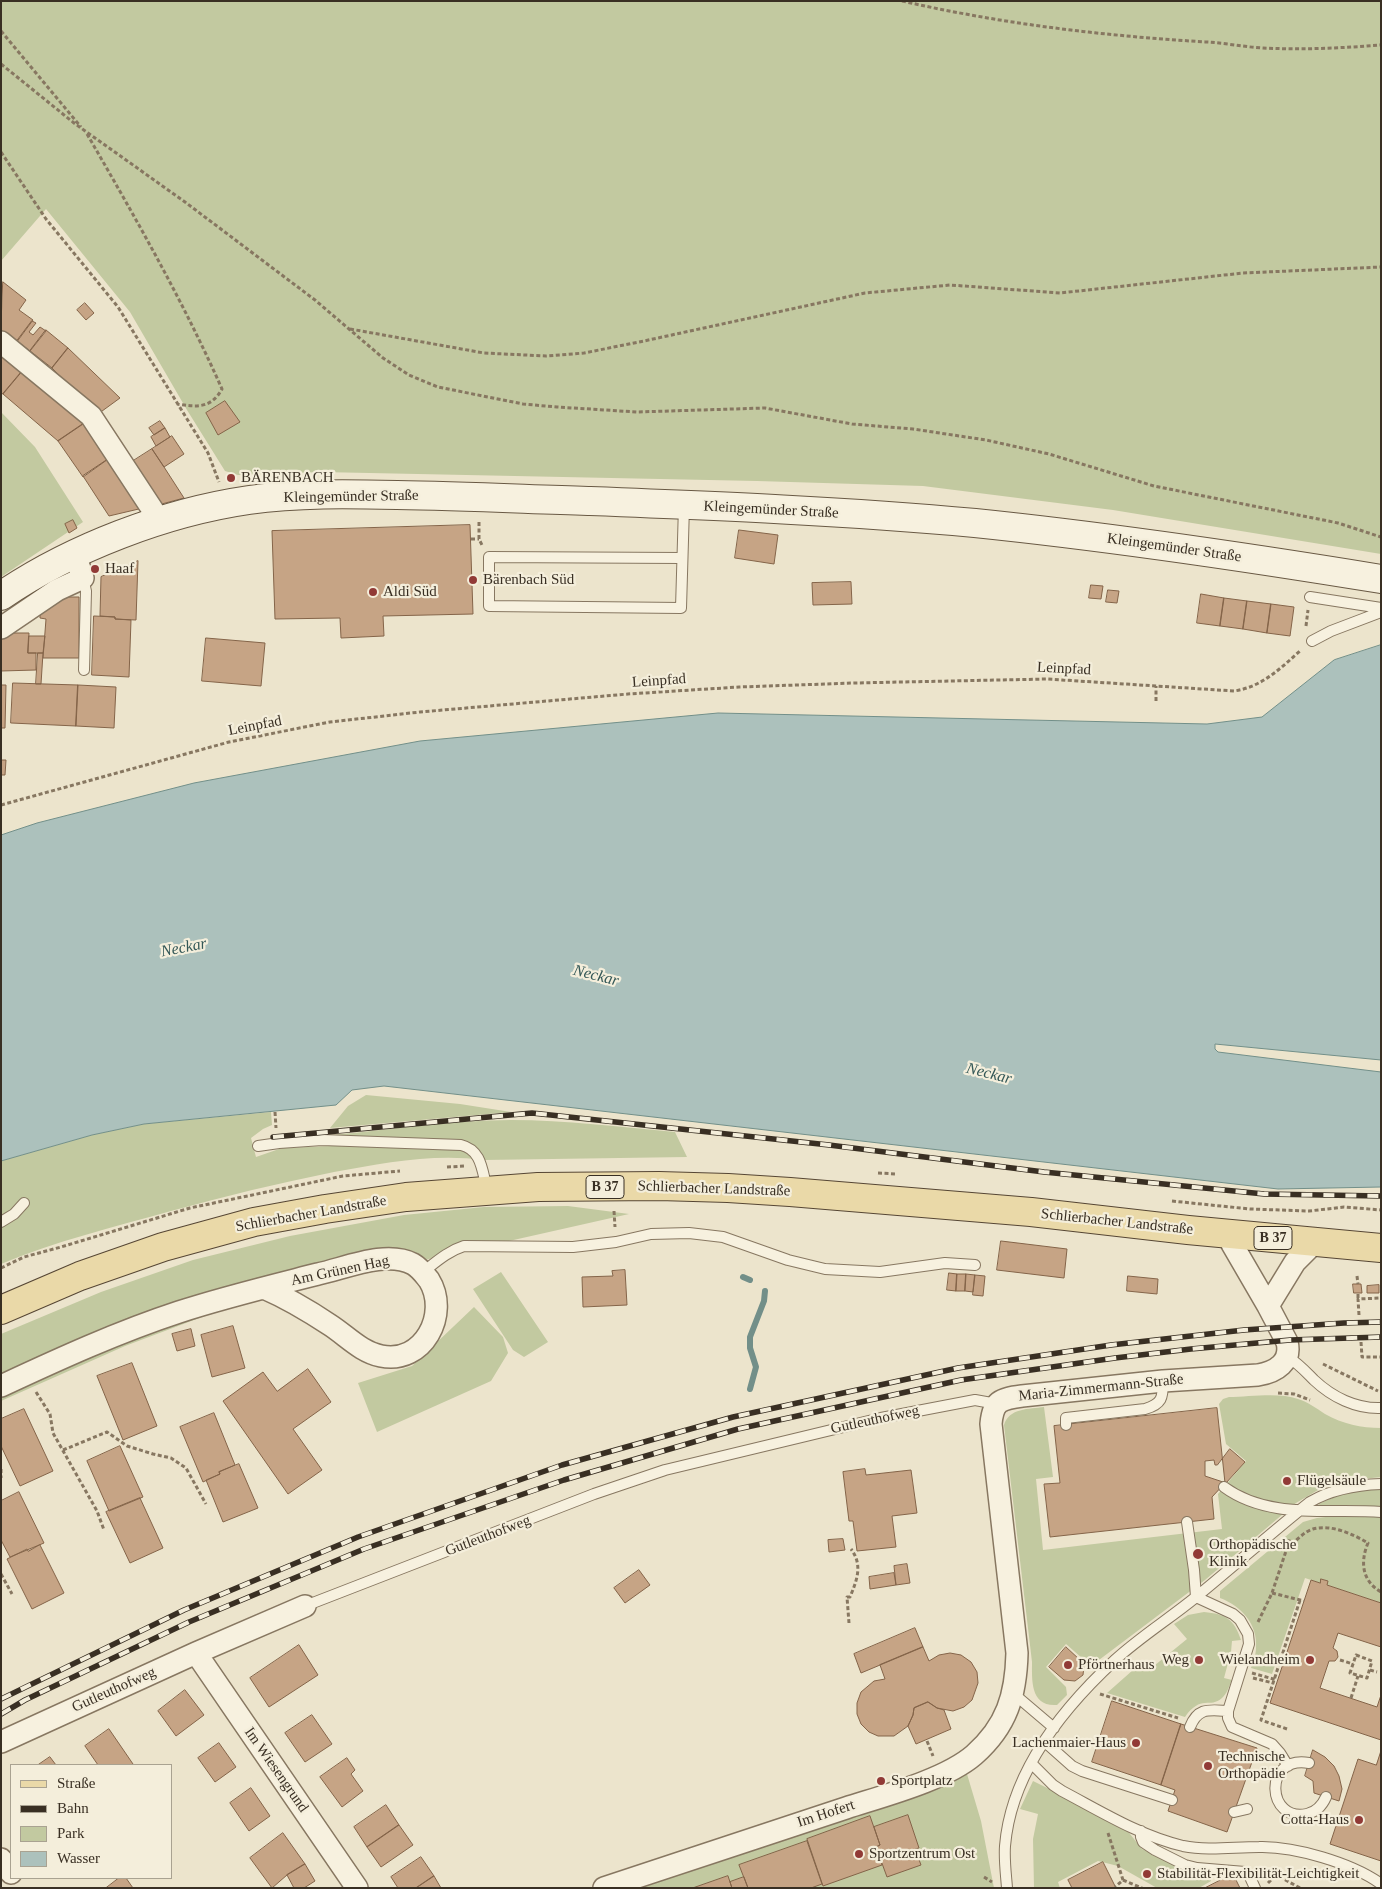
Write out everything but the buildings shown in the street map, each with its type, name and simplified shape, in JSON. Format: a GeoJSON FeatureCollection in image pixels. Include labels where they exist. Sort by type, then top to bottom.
{"type":"FeatureCollection","features":[{"type":"Feature","properties":{"kind":"main road","name":"Kleingemünder Straße"},"geometry":{"type":"LineString","coordinates":[[1,596],[79,566],[101,542],[160,521],[228,504],[268,498],[336,494],[684,505],[974,523],[1118,540],[1381,579]]}},
{"type":"Feature","properties":{"kind":"main road","name":"Schlierbacher Landstraße"},"geometry":{"type":"LineString","coordinates":[[1,1310],[80,1276],[163,1247],[254,1222],[406,1197],[538,1187],[728,1188],[790,1192],[1031,1212],[1381,1248]]}},
{"type":"Feature","properties":{"kind":"street"},"geometry":{"type":"LineString","coordinates":[[1,342],[91,416],[160,521]]}},
{"type":"Feature","properties":{"kind":"street","name":"Kleingemünder Straße"},"geometry":{"type":"LineString","coordinates":[[1,628],[57,590],[79,566]]}},
{"type":"Feature","properties":{"kind":"street"},"geometry":{"type":"LineString","coordinates":[[1231,1234],[1232,1244],[1287,1342],[1289,1349],[1288,1357]]}},
{"type":"Feature","properties":{"kind":"street"},"geometry":{"type":"LineString","coordinates":[[1268,1306],[1295,1262],[1314,1242]]}},
{"type":"Feature","properties":{"kind":"street","name":"Am Grünen Hag"},"geometry":{"type":"LineString","coordinates":[[1,1386],[72,1354],[153,1321],[197,1306],[264,1288],[384,1258],[406,1261],[424,1272],[437,1298],[436,1317],[430,1333],[415,1350],[396,1357],[381,1356],[364,1350],[330,1325],[288,1299],[264,1288]]}},
{"type":"Feature","properties":{"kind":"street","name":"Maria-Zimmermann-Straße"},"geometry":{"type":"LineString","coordinates":[[1014,1694],[1017,1654],[991,1424],[992,1414],[997,1404],[1005,1399],[1022,1396],[1272,1372],[1281,1366],[1288,1357]]}},
{"type":"Feature","properties":{"kind":"street","name":"Gutleuthofweg"},"geometry":{"type":"LineString","coordinates":[[1,1742],[196,1653],[305,1606]]}},
{"type":"Feature","properties":{"kind":"street","name":"Im Wiesengrund"},"geometry":{"type":"LineString","coordinates":[[196,1653],[357,1888]]}},
{"type":"Feature","properties":{"kind":"street","name":"Im Hofert"},"geometry":{"type":"LineString","coordinates":[[604,1888],[948,1772],[975,1755],[1000,1724],[1014,1694]]}},
{"type":"Feature","properties":{"kind":"street"},"geometry":{"type":"LineString","coordinates":[[1,1859],[10,1872]]}},
{"type":"Feature","properties":{"kind":"lane"},"geometry":{"type":"LineString","coordinates":[[682,558],[489,557],[489,606],[681,608],[684,505]]}},
{"type":"Feature","properties":{"kind":"lane"},"geometry":{"type":"LineString","coordinates":[[79,566],[86,591],[84,670]]}},
{"type":"Feature","properties":{"kind":"lane"},"geometry":{"type":"LineString","coordinates":[[1310,597],[1381,610]]}},
{"type":"Feature","properties":{"kind":"lane"},"geometry":{"type":"LineString","coordinates":[[1312,641],[1337,628],[1381,610]]}},
{"type":"Feature","properties":{"kind":"lane"},"geometry":{"type":"LineString","coordinates":[[258,1146],[322,1140],[461,1145],[471,1148],[478,1157],[488,1190]]}},
{"type":"Feature","properties":{"kind":"lane"},"geometry":{"type":"LineString","coordinates":[[1,1222],[14,1214],[24,1203]]}},
{"type":"Feature","properties":{"kind":"lane"},"geometry":{"type":"LineString","coordinates":[[424,1272],[446,1255],[464,1246],[573,1247],[616,1242],[651,1234],[706,1234],[723,1237],[808,1266],[834,1270],[880,1272],[946,1263],[975,1265]]}},
{"type":"Feature","properties":{"kind":"lane"},"geometry":{"type":"LineString","coordinates":[[1288,1357],[1300,1364],[1314,1380],[1337,1397],[1366,1408],[1381,1408]]}},
{"type":"Feature","properties":{"kind":"lane"},"geometry":{"type":"LineString","coordinates":[[1066,1425],[1066,1418],[1144,1409],[1153,1406],[1160,1401],[1163,1395],[1163,1381]]}},
{"type":"Feature","properties":{"kind":"lane","name":"Gutleuthofweg"},"geometry":{"type":"LineString","coordinates":[[305,1606],[594,1494],[664,1470],[888,1416],[975,1400],[997,1404]]}},
{"type":"Feature","properties":{"kind":"lane"},"geometry":{"type":"LineString","coordinates":[[1008,1888],[1005,1847],[1012,1807],[1031,1763],[1054,1728],[1085,1690],[1116,1659],[1196,1598],[1310,1502],[1330,1492],[1352,1486],[1381,1484]]}},
{"type":"Feature","properties":{"kind":"lane"},"geometry":{"type":"LineString","coordinates":[[1224,1487],[1250,1500],[1298,1511],[1381,1512]]}},
{"type":"Feature","properties":{"kind":"lane"},"geometry":{"type":"LineString","coordinates":[[1187,1522],[1196,1598]]}},
{"type":"Feature","properties":{"kind":"lane"},"geometry":{"type":"LineString","coordinates":[[1196,1598],[1233,1614],[1240,1620],[1248,1634],[1249,1644],[1228,1711],[1228,1718],[1232,1727],[1272,1744],[1288,1766]]}},
{"type":"Feature","properties":{"kind":"lane"},"geometry":{"type":"LineString","coordinates":[[1014,1694],[1054,1728]]}},
{"type":"Feature","properties":{"kind":"lane"},"geometry":{"type":"LineString","coordinates":[[1190,1725],[1196,1715],[1206,1710],[1228,1711]]}},
{"type":"Feature","properties":{"kind":"lane"},"geometry":{"type":"LineString","coordinates":[[1045,1742],[1072,1766],[1082,1771],[1172,1800]]}},
{"type":"Feature","properties":{"kind":"lane"},"geometry":{"type":"LineString","coordinates":[[1309,1763],[1298,1762],[1280,1772],[1275,1786],[1276,1797],[1285,1810],[1300,1815],[1310,1813],[1319,1808],[1326,1797]]}},
{"type":"Feature","properties":{"kind":"lane"},"geometry":{"type":"LineString","coordinates":[[1031,1763],[1053,1785],[1062,1791],[1141,1831],[1182,1846],[1198,1848],[1261,1846],[1303,1852],[1362,1873],[1381,1884]]}},
{"type":"Feature","properties":{"kind":"lane"},"geometry":{"type":"LineString","coordinates":[[1234,1812],[1247,1809]]}},
{"type":"Feature","properties":{"kind":"lane"},"geometry":{"type":"LineString","coordinates":[[1141,1831],[1141,1837],[1144,1842],[1171,1859],[1198,1868],[1245,1872],[1249,1874],[1255,1888]]}},
{"type":"Feature","properties":{"kind":"path"},"geometry":{"type":"LineString","coordinates":[[902,1],[1008,21],[1120,36],[1263,48],[1381,45]]}},
{"type":"Feature","properties":{"kind":"path"},"geometry":{"type":"LineString","coordinates":[[1,31],[85,131],[149,243],[207,354],[222,389],[218,397],[201,407],[177,404]]}},
{"type":"Feature","properties":{"kind":"path"},"geometry":{"type":"LineString","coordinates":[[1,64],[85,131],[185,202],[315,300],[382,358],[409,375],[438,387],[478,396],[557,407],[637,412],[765,408],[852,424],[912,428],[986,440],[1049,454],[1154,486],[1338,523],[1381,537]]}},
{"type":"Feature","properties":{"kind":"path"},"geometry":{"type":"LineString","coordinates":[[1,152],[46,219],[118,308],[208,453],[228,504]]}},
{"type":"Feature","properties":{"kind":"path"},"geometry":{"type":"LineString","coordinates":[[349,329],[484,353],[546,356],[584,353],[635,343],[865,293],[950,285],[1060,293],[1243,273],[1381,267]]}},
{"type":"Feature","properties":{"kind":"path"},"geometry":{"type":"LineString","coordinates":[[471,539],[479,539]]}},
{"type":"Feature","properties":{"kind":"path"},"geometry":{"type":"LineString","coordinates":[[1310,597],[1306,628],[1312,641]]}},
{"type":"Feature","properties":{"kind":"path","name":"Leinpfad"},"geometry":{"type":"LineString","coordinates":[[1,805],[229,742],[330,722],[420,712],[628,694],[854,682],[1047,679],[1226,691],[1249,688],[1271,677],[1312,641]]}},
{"type":"Feature","properties":{"kind":"path"},"geometry":{"type":"LineString","coordinates":[[1156,686],[1156,701]]}},
{"type":"Feature","properties":{"kind":"path"},"geometry":{"type":"LineString","coordinates":[[275,1112],[276,1126]]}},
{"type":"Feature","properties":{"kind":"path"},"geometry":{"type":"LineString","coordinates":[[611,1187],[616,1242]]}},
{"type":"Feature","properties":{"kind":"path"},"geometry":{"type":"LineString","coordinates":[[1309,1211],[1344,1209],[1381,1210]]}},
{"type":"Feature","properties":{"kind":"path"},"geometry":{"type":"LineString","coordinates":[[1357,1276],[1358,1284]]}},
{"type":"Feature","properties":{"kind":"path"},"geometry":{"type":"LineString","coordinates":[[1358,1294],[1359,1315]]}},
{"type":"Feature","properties":{"kind":"path"},"geometry":{"type":"LineString","coordinates":[[1358,1299],[1381,1298]]}},
{"type":"Feature","properties":{"kind":"path"},"geometry":{"type":"LineString","coordinates":[[1361,1342],[1362,1357],[1381,1357]]}},
{"type":"Feature","properties":{"kind":"path"},"geometry":{"type":"LineString","coordinates":[[1319,1361],[1368,1388],[1381,1392]]}},
{"type":"Feature","properties":{"kind":"path"},"geometry":{"type":"LineString","coordinates":[[1252,1375],[1255,1393],[1294,1394],[1316,1403]]}},
{"type":"Feature","properties":{"kind":"path"},"geometry":{"type":"LineString","coordinates":[[22,1376],[42,1400],[50,1414],[53,1432],[96,1511],[104,1530]]}},
{"type":"Feature","properties":{"kind":"path"},"geometry":{"type":"LineString","coordinates":[[63,1450],[107,1432],[127,1446],[171,1458],[186,1468],[206,1504]]}},
{"type":"Feature","properties":{"kind":"path"},"geometry":{"type":"LineString","coordinates":[[1,1469],[1,1478]]}},
{"type":"Feature","properties":{"kind":"path"},"geometry":{"type":"LineString","coordinates":[[1248,1634],[1264,1612],[1272,1593],[1287,1549],[1292,1527],[1288,1520]]}},
{"type":"Feature","properties":{"kind":"path"},"geometry":{"type":"LineString","coordinates":[[1287,1549],[1302,1536],[1322,1528],[1336,1530],[1357,1537],[1368,1543],[1363,1558],[1365,1575],[1371,1585],[1381,1592]]}},
{"type":"Feature","properties":{"kind":"path"},"geometry":{"type":"LineString","coordinates":[[848,1623],[847,1597],[850,1597],[859,1574],[856,1555],[851,1549]]}},
{"type":"Feature","properties":{"kind":"path"},"geometry":{"type":"LineString","coordinates":[[1,1574],[12,1594]]}},
{"type":"Feature","properties":{"kind":"path"},"geometry":{"type":"LineString","coordinates":[[1272,1593],[1302,1600],[1261,1720],[1287,1729]]}},
{"type":"Feature","properties":{"kind":"path"},"geometry":{"type":"LineString","coordinates":[[1356,1655],[1372,1661],[1370,1670],[1367,1678],[1350,1673],[1356,1655]]}},
{"type":"Feature","properties":{"kind":"path"},"geometry":{"type":"LineString","coordinates":[[1340,1660],[1353,1664]]}},
{"type":"Feature","properties":{"kind":"path"},"geometry":{"type":"LineString","coordinates":[[1370,1670],[1377,1672]]}},
{"type":"Feature","properties":{"kind":"path"},"geometry":{"type":"LineString","coordinates":[[1252,1673],[1277,1680]]}},
{"type":"Feature","properties":{"kind":"path"},"geometry":{"type":"LineString","coordinates":[[1241,1674],[1273,1683]]}},
{"type":"Feature","properties":{"kind":"path"},"geometry":{"type":"LineString","coordinates":[[1351,1698],[1358,1676]]}},
{"type":"Feature","properties":{"kind":"path"},"geometry":{"type":"LineString","coordinates":[[1085,1690],[1190,1725]]}},
{"type":"Feature","properties":{"kind":"path"},"geometry":{"type":"LineString","coordinates":[[927,1741],[934,1757]]}},
{"type":"Feature","properties":{"kind":"path"},"geometry":{"type":"LineString","coordinates":[[1106,1826],[1123,1880],[1142,1888]]}},
{"type":"Feature","properties":{"kind":"path"},"geometry":{"type":"LineString","coordinates":[[1269,1888],[1267,1885],[1274,1878],[1282,1878],[1300,1888]]}},
{"type":"Feature","properties":{"kind":"path"},"geometry":{"type":"LineString","coordinates":[[1115,1886],[1123,1880]]}},
{"type":"Feature","properties":{"kind":"green space"},"geometry":{"type":"Polygon","coordinates":[[[1,1],[1381,1],[1381,554],[1113,510],[923,486],[321,472],[238,475],[225,471],[130,312],[46,209],[1,261],[1,1]]]}},
{"type":"Feature","properties":{"kind":"green space"},"geometry":{"type":"Polygon","coordinates":[[[1,412],[35,447],[83,522],[1,577],[1,412]]]}},
{"type":"Feature","properties":{"kind":"green space"},"geometry":{"type":"Polygon","coordinates":[[[366,1095],[460,1104],[511,1112],[330,1128],[348,1106],[366,1095]]]}},
{"type":"Feature","properties":{"kind":"green space"},"geometry":{"type":"Polygon","coordinates":[[[271,1112],[272,1125],[251,1138],[256,1157],[282,1148],[332,1146],[331,1135],[444,1123],[532,1120],[675,1132],[687,1157],[484,1160],[427,1158],[390,1162],[313,1176],[212,1200],[64,1241],[1,1264],[1,1161],[92,1135],[144,1124],[271,1112]]]}},
{"type":"Feature","properties":{"kind":"green space"},"geometry":{"type":"Polygon","coordinates":[[[568,1206],[629,1214],[247,1300],[125,1346],[1,1401],[1,1334],[101,1292],[193,1260],[290,1236],[404,1215],[484,1207],[568,1206]]]}},
{"type":"Feature","properties":{"kind":"green space"},"geometry":{"type":"Polygon","coordinates":[[[501,1272],[548,1342],[524,1357],[513,1350],[473,1289],[501,1272]]]}},
{"type":"Feature","properties":{"kind":"green space"},"geometry":{"type":"Polygon","coordinates":[[[474,1307],[503,1337],[508,1353],[491,1381],[377,1432],[358,1383],[412,1366],[474,1307]]]}},
{"type":"Feature","properties":{"kind":"green space"},"geometry":{"type":"Polygon","coordinates":[[[1273,1395],[1290,1397],[1312,1405],[1325,1414],[1345,1423],[1381,1428],[1381,1477],[1344,1481],[1318,1490],[1296,1503],[1205,1580],[1091,1666],[1066,1644],[1046,1667],[1066,1687],[1067,1695],[1057,1705],[1042,1702],[1034,1691],[1032,1677],[1032,1662],[1004,1425],[1007,1419],[1010,1415],[1020,1410],[1044,1407],[1053,1477],[1036,1479],[1043,1550],[1222,1529],[1218,1494],[1246,1461],[1226,1444],[1219,1404],[1223,1399],[1229,1397],[1273,1395]]]}},
{"type":"Feature","properties":{"kind":"green space"},"geometry":{"type":"Polygon","coordinates":[[[1381,1489],[1381,1507],[1349,1505],[1320,1507],[1319,1504],[1349,1493],[1381,1489]]]}},
{"type":"Feature","properties":{"kind":"green space"},"geometry":{"type":"Polygon","coordinates":[[[1334,1516],[1381,1517],[1381,1603],[1327,1585],[1328,1581],[1321,1579],[1320,1583],[1305,1578],[1272,1674],[1251,1668],[1256,1651],[1254,1631],[1247,1617],[1241,1611],[1228,1601],[1220,1598],[1220,1591],[1303,1522],[1334,1516]]]}},
{"type":"Feature","properties":{"kind":"green space"},"geometry":{"type":"Polygon","coordinates":[[[1204,1612],[1224,1616],[1232,1622],[1241,1640],[1232,1641],[1224,1678],[1232,1680],[1222,1698],[1218,1701],[1196,1706],[1185,1717],[1107,1693],[1142,1662],[1149,1670],[1187,1639],[1174,1624],[1188,1615],[1204,1612]]]}},
{"type":"Feature","properties":{"kind":"green space","name":"Sportzentrum Ost"},"geometry":{"type":"Polygon","coordinates":[[[967,1774],[981,1821],[994,1888],[631,1888],[967,1774]]]}},
{"type":"Feature","properties":{"kind":"green space"},"geometry":{"type":"Polygon","coordinates":[[[1033,1781],[1126,1829],[1142,1849],[1189,1870],[1209,1873],[1211,1881],[1199,1888],[1157,1888],[1118,1866],[1098,1861],[1058,1882],[1060,1888],[1034,1888],[1033,1839],[1038,1814],[1020,1809],[1033,1781]]]}},
{"type":"Feature","properties":{"kind":"water","name":"Neckar"},"geometry":{"type":"Polygon","coordinates":[[[1381,645],[1381,1060],[1215,1044],[1215,1049],[1218,1052],[1381,1072],[1381,1187],[1278,1189],[384,1086],[352,1090],[336,1105],[144,1124],[92,1135],[1,1161],[1,835],[37,823],[194,783],[420,741],[718,713],[1207,724],[1262,717],[1334,660],[1381,645]]]}},
{"type":"Feature","properties":{"kind":"waterway"},"geometry":{"type":"LineString","coordinates":[[743,1277],[750,1280]]}},
{"type":"Feature","properties":{"kind":"waterway"},"geometry":{"type":"LineString","coordinates":[[750,1389],[756,1367],[750,1348],[750,1337],[764,1301],[765,1291]]}},
{"type":"Feature","properties":{"kind":"railway"},"geometry":{"type":"LineString","coordinates":[[273,1137],[532,1113],[829,1145],[1044,1172],[1264,1194],[1381,1196]]}},
{"type":"Feature","properties":{"kind":"railway"},"geometry":{"type":"LineString","coordinates":[[1,1699],[184,1610],[358,1537],[562,1465],[733,1417],[958,1368],[1111,1345],[1244,1330],[1381,1322]]}},
{"type":"Feature","properties":{"kind":"railway"},"geometry":{"type":"LineString","coordinates":[[1,1714],[25,1700],[189,1622],[364,1549],[564,1480],[738,1429],[961,1380],[1191,1349],[1290,1340],[1381,1337]]}},
{"type":"Feature","properties":{"kind":"place","name":"BÄRENBACH"},"geometry":{"type":"Point","coordinates":[231,478]}},
{"type":"Feature","properties":{"kind":"place","name":"Haaf"},"geometry":{"type":"Point","coordinates":[95,569]}},
{"type":"Feature","properties":{"kind":"place","name":"Bärenbach Süd"},"geometry":{"type":"Point","coordinates":[473,580]}},
{"type":"Feature","properties":{"kind":"place","name":"Aldi Süd"},"geometry":{"type":"Point","coordinates":[373,592]}},
{"type":"Feature","properties":{"kind":"place","name":"Flügelsäule"},"geometry":{"type":"Point","coordinates":[1287,1481]}},
{"type":"Feature","properties":{"kind":"place","name":"Orthopädische Klinik"},"geometry":{"type":"Point","coordinates":[1198,1554]}},
{"type":"Feature","properties":{"kind":"place","name":"Weg"},"geometry":{"type":"Point","coordinates":[1199,1660]}},
{"type":"Feature","properties":{"kind":"place","name":"Wielandheim"},"geometry":{"type":"Point","coordinates":[1310,1660]}},
{"type":"Feature","properties":{"kind":"place","name":"Pförtnerhaus"},"geometry":{"type":"Point","coordinates":[1068,1665]}},
{"type":"Feature","properties":{"kind":"place","name":"Lachenmaier-Haus"},"geometry":{"type":"Point","coordinates":[1136,1743]}},
{"type":"Feature","properties":{"kind":"place","name":"Technische Orthopädie"},"geometry":{"type":"Point","coordinates":[1208,1766]}},
{"type":"Feature","properties":{"kind":"place","name":"Sportplatz"},"geometry":{"type":"Point","coordinates":[881,1781]}},
{"type":"Feature","properties":{"kind":"place","name":"Cotta-Haus"},"geometry":{"type":"Point","coordinates":[1359,1820]}},
{"type":"Feature","properties":{"kind":"place","name":"Sportzentrum Ost"},"geometry":{"type":"Point","coordinates":[859,1854]}},
{"type":"Feature","properties":{"kind":"place","name":"Stabilität-Flexibilität-Leichtigkeit"},"geometry":{"type":"Point","coordinates":[1147,1874]}}]}
